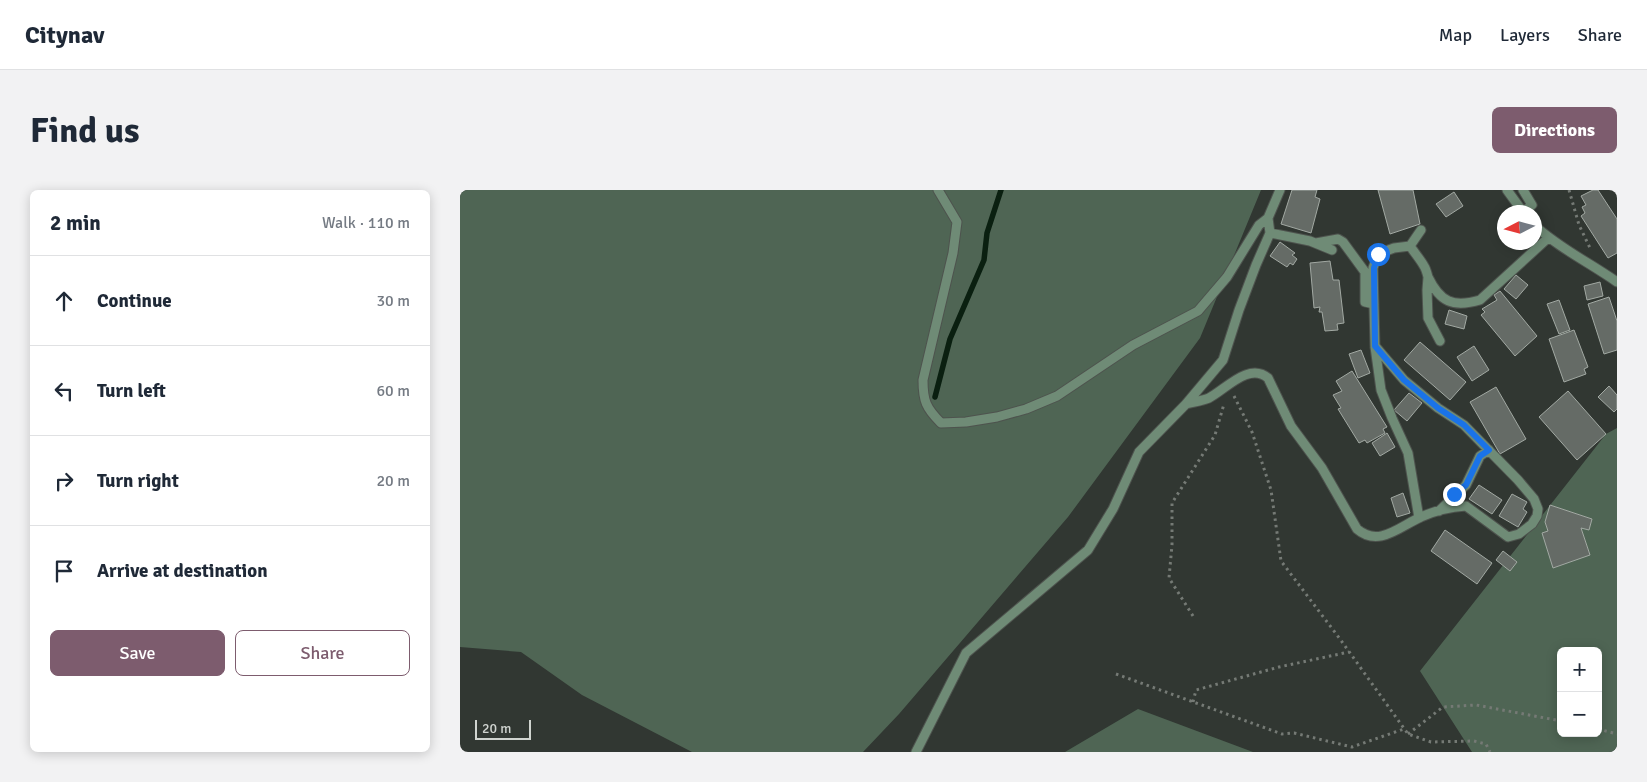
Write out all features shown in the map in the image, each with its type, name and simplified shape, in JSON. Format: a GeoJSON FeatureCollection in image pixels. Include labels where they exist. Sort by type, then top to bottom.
{"type":"FeatureCollection","features":[{"type":"Feature","properties":{"kind":"street"},"geometry":{"type":"LineString","coordinates":[[938,190],[957,222],[953,252],[924,380],[923,394],[930,412],[941,423],[997,418],[1026,409],[1057,396],[1133,345],[1198,311],[1227,277],[1259,225],[1268,218],[1280,190]]}},
{"type":"Feature","properties":{"kind":"street"},"geometry":{"type":"LineString","coordinates":[[1507,190],[1518,205]]}},
{"type":"Feature","properties":{"kind":"street"},"geometry":{"type":"LineString","coordinates":[[1523,190],[1532,205]]}},
{"type":"Feature","properties":{"kind":"street"},"geometry":{"type":"LineString","coordinates":[[916,752],[966,653],[1088,550],[1113,509],[1139,452],[1186,404],[1223,360],[1239,310],[1270,233],[1268,218]]}},
{"type":"Feature","properties":{"kind":"street"},"geometry":{"type":"LineString","coordinates":[[1419,518],[1408,453],[1381,390],[1375,346],[1374,268],[1378,254],[1394,248],[1410,246],[1421,230]]}},
{"type":"Feature","properties":{"kind":"street"},"geometry":{"type":"LineString","coordinates":[[1542,232],[1617,282]]}},
{"type":"Feature","properties":{"kind":"street"},"geometry":{"type":"LineString","coordinates":[[1270,233],[1316,243],[1332,250]]}},
{"type":"Feature","properties":{"kind":"street"},"geometry":{"type":"LineString","coordinates":[[1410,246],[1425,267],[1428,277],[1442,298],[1454,304],[1468,304],[1480,300],[1548,238]]}},
{"type":"Feature","properties":{"kind":"street"},"geometry":{"type":"LineString","coordinates":[[1316,243],[1338,239],[1343,242],[1365,272],[1365,302],[1374,304]]}},
{"type":"Feature","properties":{"kind":"street"},"geometry":{"type":"LineString","coordinates":[[1428,277],[1428,318],[1440,341]]}},
{"type":"Feature","properties":{"kind":"street"},"geometry":{"type":"LineString","coordinates":[[1186,404],[1208,398],[1242,376],[1255,372],[1262,373],[1268,378],[1291,426],[1322,468],[1361,532],[1377,537],[1384,536],[1419,518],[1439,511],[1466,506],[1508,537],[1519,534],[1532,524],[1537,516],[1538,509],[1534,499],[1518,480],[1464,425],[1438,408],[1404,380],[1375,346]]}},
{"type":"Feature","properties":{"kind":"street"},"geometry":{"type":"LineString","coordinates":[[1439,511],[1466,485],[1480,456],[1489,450]]}},
{"type":"Feature","properties":{"kind":"path"},"geometry":{"type":"LineString","coordinates":[[1569,190],[1579,225],[1599,269]]}},
{"type":"Feature","properties":{"kind":"path"},"geometry":{"type":"LineString","coordinates":[[1192,616],[1169,578],[1172,545],[1172,503],[1215,435],[1229,384]]}},
{"type":"Feature","properties":{"kind":"path"},"geometry":{"type":"LineString","coordinates":[[1229,384],[1235,400],[1252,432],[1271,490],[1281,561],[1408,734],[1431,742],[1474,741],[1486,744],[1490,752]]}},
{"type":"Feature","properties":{"kind":"path"},"geometry":{"type":"LineString","coordinates":[[1194,702],[1196,690],[1280,667],[1349,652]]}},
{"type":"Feature","properties":{"kind":"path"},"geometry":{"type":"LineString","coordinates":[[1116,674],[1282,734],[1294,734],[1352,747],[1404,729]]}},
{"type":"Feature","properties":{"kind":"path"},"geometry":{"type":"LineString","coordinates":[[1408,734],[1443,708],[1476,704],[1557,721]]}},
{"type":"Feature","properties":{"kind":"path"},"geometry":{"type":"LineString","coordinates":[[1602,730],[1617,734]]}},
{"type":"Feature","properties":{"kind":"green space"},"geometry":{"type":"Polygon","coordinates":[[[460,190],[1261,190],[1200,338],[1068,517],[899,714],[863,752],[692,752],[582,695],[521,652],[460,647],[460,190]]]}},
{"type":"Feature","properties":{"kind":"green space"},"geometry":{"type":"Polygon","coordinates":[[[1617,428],[1617,752],[1472,752],[1420,671],[1606,434],[1617,428]]]}},
{"type":"Feature","properties":{"kind":"green space"},"geometry":{"type":"Polygon","coordinates":[[[1138,709],[1253,752],[1065,752],[1138,709]]]}},
{"type":"Feature","properties":{"kind":"building"},"geometry":{"type":"Polygon","coordinates":[[[1292,190],[1317,190],[1315,197],[1320,199],[1311,233],[1281,224],[1292,190]]]}},
{"type":"Feature","properties":{"kind":"building"},"geometry":{"type":"Polygon","coordinates":[[[1378,190],[1413,190],[1420,224],[1390,234],[1378,190]]]}},
{"type":"Feature","properties":{"kind":"building"},"geometry":{"type":"Polygon","coordinates":[[[1593,190],[1598,190],[1617,219],[1617,253],[1608,258],[1581,216],[1585,213],[1582,207],[1586,205],[1581,196],[1593,190]]]}},
{"type":"Feature","properties":{"kind":"building"},"geometry":{"type":"Polygon","coordinates":[[[1454,192],[1463,206],[1446,217],[1436,204],[1454,192]]]}},
{"type":"Feature","properties":{"kind":"building"},"geometry":{"type":"Polygon","coordinates":[[[1280,242],[1295,253],[1292,255],[1297,259],[1293,265],[1290,263],[1287,267],[1270,256],[1280,242]]]}},
{"type":"Feature","properties":{"kind":"building"},"geometry":{"type":"Polygon","coordinates":[[[1330,261],[1333,280],[1339,280],[1344,323],[1337,324],[1338,330],[1325,331],[1322,312],[1319,312],[1320,307],[1314,308],[1310,263],[1330,261]]]}},
{"type":"Feature","properties":{"kind":"building"},"geometry":{"type":"Polygon","coordinates":[[[1516,275],[1528,285],[1516,299],[1504,289],[1516,275]]]}},
{"type":"Feature","properties":{"kind":"building"},"geometry":{"type":"Polygon","coordinates":[[[1600,282],[1603,296],[1587,300],[1584,286],[1600,282]]]}},
{"type":"Feature","properties":{"kind":"building"},"geometry":{"type":"Polygon","coordinates":[[[1500,291],[1537,336],[1515,356],[1481,315],[1485,312],[1482,309],[1497,300],[1494,295],[1500,291]]]}},
{"type":"Feature","properties":{"kind":"building"},"geometry":{"type":"Polygon","coordinates":[[[1609,297],[1617,321],[1617,350],[1604,354],[1588,304],[1609,297]]]}},
{"type":"Feature","properties":{"kind":"building"},"geometry":{"type":"Polygon","coordinates":[[[1559,300],[1570,330],[1559,334],[1547,304],[1559,300]]]}},
{"type":"Feature","properties":{"kind":"building"},"geometry":{"type":"Polygon","coordinates":[[[1449,310],[1467,316],[1464,329],[1445,324],[1449,310]]]}},
{"type":"Feature","properties":{"kind":"building"},"geometry":{"type":"Polygon","coordinates":[[[1574,330],[1588,367],[1584,369],[1586,374],[1564,382],[1549,339],[1574,330]]]}},
{"type":"Feature","properties":{"kind":"building"},"geometry":{"type":"Polygon","coordinates":[[[1420,342],[1466,382],[1450,400],[1404,360],[1420,342]]]}},
{"type":"Feature","properties":{"kind":"building"},"geometry":{"type":"Polygon","coordinates":[[[1474,346],[1489,370],[1472,381],[1457,357],[1474,346]]]}},
{"type":"Feature","properties":{"kind":"building"},"geometry":{"type":"Polygon","coordinates":[[[1361,350],[1370,373],[1358,378],[1349,354],[1361,350]]]}},
{"type":"Feature","properties":{"kind":"building"},"geometry":{"type":"Polygon","coordinates":[[[1352,371],[1387,427],[1383,429],[1385,433],[1367,443],[1365,440],[1359,443],[1338,409],[1341,408],[1333,395],[1342,391],[1336,381],[1352,371]]]}},
{"type":"Feature","properties":{"kind":"building"},"geometry":{"type":"Polygon","coordinates":[[[1609,386],[1617,395],[1617,409],[1614,412],[1598,397],[1609,386]]]}},
{"type":"Feature","properties":{"kind":"building"},"geometry":{"type":"Polygon","coordinates":[[[1496,387],[1526,439],[1500,454],[1470,402],[1496,387]]]}},
{"type":"Feature","properties":{"kind":"building"},"geometry":{"type":"Polygon","coordinates":[[[1568,391],[1606,434],[1577,460],[1539,417],[1568,391]]]}},
{"type":"Feature","properties":{"kind":"building"},"geometry":{"type":"Polygon","coordinates":[[[1409,393],[1422,403],[1407,421],[1394,410],[1409,393]]]}},
{"type":"Feature","properties":{"kind":"building"},"geometry":{"type":"Polygon","coordinates":[[[1387,433],[1395,447],[1380,456],[1372,443],[1387,433]]]}},
{"type":"Feature","properties":{"kind":"building"},"geometry":{"type":"Polygon","coordinates":[[[1479,485],[1502,500],[1492,514],[1469,499],[1479,485]]]}},
{"type":"Feature","properties":{"kind":"building"},"geometry":{"type":"Polygon","coordinates":[[[1403,493],[1410,513],[1397,517],[1391,498],[1403,493]]]}},
{"type":"Feature","properties":{"kind":"building"},"geometry":{"type":"Polygon","coordinates":[[[1512,494],[1527,502],[1523,509],[1527,512],[1518,527],[1499,516],[1512,494]]]}},
{"type":"Feature","properties":{"kind":"building"},"geometry":{"type":"Polygon","coordinates":[[[1550,505],[1592,519],[1589,530],[1581,528],[1590,555],[1553,568],[1542,533],[1548,531],[1545,522],[1550,505]]]}},
{"type":"Feature","properties":{"kind":"building"},"geometry":{"type":"Polygon","coordinates":[[[1445,530],[1492,563],[1477,584],[1431,551],[1445,530]]]}},
{"type":"Feature","properties":{"kind":"building"},"geometry":{"type":"Polygon","coordinates":[[[1503,551],[1517,562],[1510,571],[1496,560],[1503,551]]]}},
{"type":"Feature","properties":{"kind":"waterway"},"geometry":{"type":"LineString","coordinates":[[935,397],[950,339],[984,260],[987,233],[1001,190]]}},
{"type":"Feature","properties":{"kind":"route"},"geometry":{"type":"LineString","coordinates":[[1378,254],[1374,268],[1375,346],[1404,380],[1438,408],[1464,425],[1489,450],[1480,456],[1466,485],[1454,494]]}}]}
